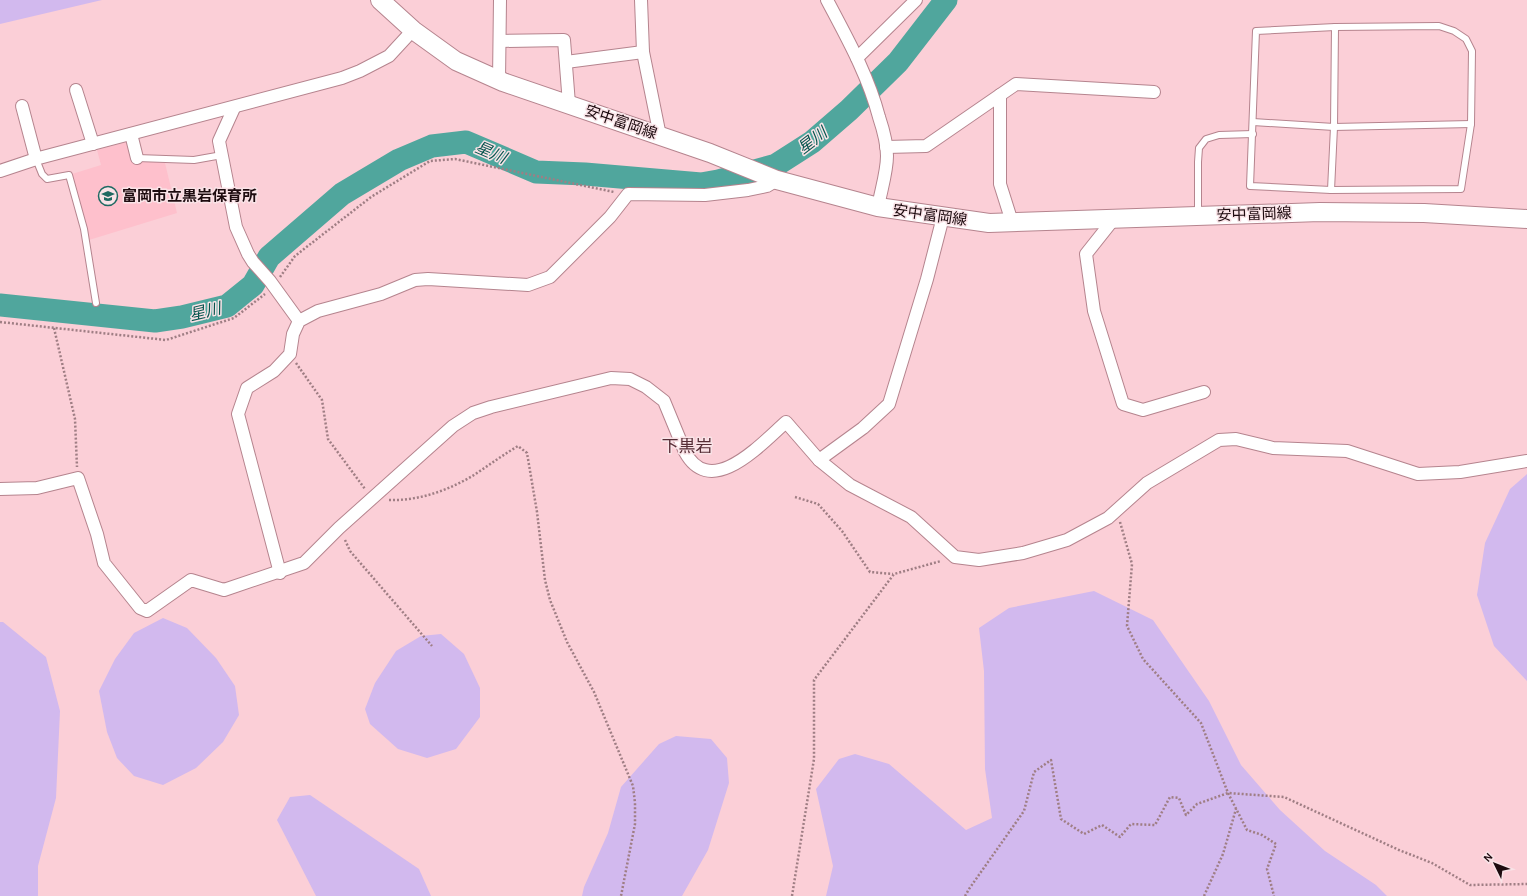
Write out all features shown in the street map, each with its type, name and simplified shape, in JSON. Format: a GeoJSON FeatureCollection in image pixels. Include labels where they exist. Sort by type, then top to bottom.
{"type":"FeatureCollection","features":[{"type":"Feature","properties":{"kind":"main road","name":"安中富岡線"},"geometry":{"type":"LineString","coordinates":[[380,0],[413,30],[456,61],[500,80],[710,153],[774,179],[878,206],[990,223],[1320,212],[1424,213],[1527,219]]}},
{"type":"Feature","properties":{"kind":"street"},"geometry":{"type":"LineString","coordinates":[[500,0],[500,80]]}},
{"type":"Feature","properties":{"kind":"street"},"geometry":{"type":"LineString","coordinates":[[641,0],[643,52],[660,136]]}},
{"type":"Feature","properties":{"kind":"street"},"geometry":{"type":"LineString","coordinates":[[827,0],[860,63],[885,135],[887,156],[884,182],[878,206]]}},
{"type":"Feature","properties":{"kind":"street"},"geometry":{"type":"LineString","coordinates":[[860,63],[916,0]]}},
{"type":"Feature","properties":{"kind":"street"},"geometry":{"type":"LineString","coordinates":[[0,170],[36,159],[234,108],[300,88],[342,78],[360,71],[389,56],[413,30]]}},
{"type":"Feature","properties":{"kind":"street"},"geometry":{"type":"LineString","coordinates":[[500,41],[564,40],[568,104]]}},
{"type":"Feature","properties":{"kind":"street"},"geometry":{"type":"LineString","coordinates":[[566,62],[643,52]]}},
{"type":"Feature","properties":{"kind":"street"},"geometry":{"type":"LineString","coordinates":[[886,147],[926,146],[1016,84],[1154,92]]}},
{"type":"Feature","properties":{"kind":"street"},"geometry":{"type":"LineString","coordinates":[[76,90],[93,144]]}},
{"type":"Feature","properties":{"kind":"street"},"geometry":{"type":"LineString","coordinates":[[1000,95],[1000,184],[1012,222]]}},
{"type":"Feature","properties":{"kind":"street"},"geometry":{"type":"LineString","coordinates":[[22,106],[36,159]]}},
{"type":"Feature","properties":{"kind":"street"},"geometry":{"type":"LineString","coordinates":[[234,108],[219,141],[236,227],[253,262],[299,321]]}},
{"type":"Feature","properties":{"kind":"street"},"geometry":{"type":"LineString","coordinates":[[131,134],[137,158]]}},
{"type":"Feature","properties":{"kind":"street"},"geometry":{"type":"LineString","coordinates":[[280,573],[238,414],[247,388],[274,371],[290,354],[293,334],[299,321],[318,310],[381,294],[415,280],[428,278],[528,285],[550,277],[610,217],[628,194],[706,195],[767,186],[774,179]]}},
{"type":"Feature","properties":{"kind":"street"},"geometry":{"type":"LineString","coordinates":[[819,460],[863,428],[889,404],[927,279],[943,217]]}},
{"type":"Feature","properties":{"kind":"street"},"geometry":{"type":"LineString","coordinates":[[1113,220],[1086,254],[1094,310],[1122,404],[1143,410],[1204,392]]}},
{"type":"Feature","properties":{"kind":"street"},"geometry":{"type":"LineString","coordinates":[[0,489],[37,488],[78,478],[97,534],[104,563],[140,608],[147,611],[191,580],[224,590],[280,573],[304,563],[339,528],[453,426],[473,413],[491,407],[611,378],[630,379],[664,400],[688,458],[699,468],[716,471],[726,469],[739,462],[786,422],[819,460],[850,485],[911,517],[955,557],[979,560],[1023,553],[1067,540],[1108,518],[1147,483],[1218,440],[1236,439],[1273,448],[1347,451],[1418,474],[1460,472],[1527,461]]}},
{"type":"Feature","properties":{"kind":"lane"},"geometry":{"type":"LineString","coordinates":[[1439,26],[1454,31],[1466,39],[1472,51],[1471,124],[1461,189],[1331,190],[1250,186],[1253,122],[1256,31],[1335,27],[1439,26]]}},
{"type":"Feature","properties":{"kind":"lane"},"geometry":{"type":"LineString","coordinates":[[1331,190],[1334,127],[1335,27]]}},
{"type":"Feature","properties":{"kind":"lane"},"geometry":{"type":"LineString","coordinates":[[1253,122],[1334,127],[1471,124]]}},
{"type":"Feature","properties":{"kind":"lane"},"geometry":{"type":"LineString","coordinates":[[1198,216],[1199,148],[1206,140],[1219,134],[1253,134]]}},
{"type":"Feature","properties":{"kind":"lane"},"geometry":{"type":"LineString","coordinates":[[137,158],[194,160],[222,155]]}},
{"type":"Feature","properties":{"kind":"lane"},"geometry":{"type":"LineString","coordinates":[[36,159],[42,174],[47,180],[69,175],[84,229],[96,304]]}},
{"type":"Feature","properties":{"kind":"path"},"geometry":{"type":"LineString","coordinates":[[0,322],[166,340],[234,318],[271,284],[295,256],[371,197],[430,160],[455,159],[628,194]]}},
{"type":"Feature","properties":{"kind":"path"},"geometry":{"type":"LineString","coordinates":[[54,328],[75,419],[78,478]]}},
{"type":"Feature","properties":{"kind":"path"},"geometry":{"type":"LineString","coordinates":[[290,354],[322,400],[328,439],[372,499],[402,500],[432,495],[473,475],[518,446],[527,453],[537,512],[545,580],[550,600],[567,642],[594,692],[632,786],[635,802],[635,824],[621,896]]}},
{"type":"Feature","properties":{"kind":"path"},"geometry":{"type":"LineString","coordinates":[[795,497],[818,504],[842,531],[870,572],[894,574],[955,557]]}},
{"type":"Feature","properties":{"kind":"path"},"geometry":{"type":"LineString","coordinates":[[1116,510],[1132,564],[1127,626],[1143,660],[1201,723],[1228,793],[1246,830],[1262,835],[1276,844],[1267,870],[1274,896]]}},
{"type":"Feature","properties":{"kind":"path"},"geometry":{"type":"LineString","coordinates":[[339,528],[350,551],[432,646]]}},
{"type":"Feature","properties":{"kind":"path"},"geometry":{"type":"LineString","coordinates":[[792,896],[814,759],[814,680],[894,574]]}},
{"type":"Feature","properties":{"kind":"path"},"geometry":{"type":"LineString","coordinates":[[965,896],[1024,811],[1034,772],[1051,760],[1061,819],[1084,834],[1102,825],[1120,837],[1131,824],[1155,825],[1170,798],[1179,798],[1186,815],[1197,804],[1228,793],[1284,797],[1399,850],[1432,863],[1470,885],[1527,884]]}},
{"type":"Feature","properties":{"kind":"path"},"geometry":{"type":"LineString","coordinates":[[1204,896],[1223,854],[1236,809]]}},
{"type":"Feature","properties":{"kind":"shaded area"},"geometry":{"type":"Polygon","coordinates":[[[0,0],[102,0],[0,24],[0,0]]]}},
{"type":"Feature","properties":{"kind":"shaded area"},"geometry":{"type":"Polygon","coordinates":[[[127,142],[132,160],[165,163],[177,213],[89,240],[88,230],[72,174],[101,165],[97,150],[127,142]]]}},
{"type":"Feature","properties":{"kind":"shaded area"},"geometry":{"type":"Polygon","coordinates":[[[1527,474],[1527,681],[1494,646],[1477,595],[1485,543],[1510,489],[1527,474]]]}},
{"type":"Feature","properties":{"kind":"shaded area"},"geometry":{"type":"Polygon","coordinates":[[[1094,591],[1153,620],[1209,701],[1241,765],[1280,810],[1325,851],[1376,885],[1387,896],[826,896],[833,866],[816,789],[839,759],[855,754],[889,764],[966,830],[992,818],[985,769],[984,671],[979,628],[1009,608],[1094,591]]]}},
{"type":"Feature","properties":{"kind":"shaded area"},"geometry":{"type":"Polygon","coordinates":[[[163,618],[187,628],[216,658],[235,686],[239,715],[223,742],[196,768],[163,785],[134,776],[117,758],[107,732],[99,691],[115,659],[134,633],[163,618]]]}},
{"type":"Feature","properties":{"kind":"shaded area"},"geometry":{"type":"Polygon","coordinates":[[[0,622],[3,622],[46,657],[60,711],[56,798],[38,866],[38,896],[0,896],[0,622]]]}},
{"type":"Feature","properties":{"kind":"shaded area"},"geometry":{"type":"Polygon","coordinates":[[[441,634],[464,654],[480,688],[480,717],[456,749],[427,758],[398,749],[370,724],[365,709],[375,683],[396,651],[421,636],[441,634]]]}},
{"type":"Feature","properties":{"kind":"shaded area"},"geometry":{"type":"Polygon","coordinates":[[[676,736],[711,739],[727,758],[729,783],[708,850],[682,896],[582,896],[584,887],[608,833],[621,787],[659,744],[676,736]]]}},
{"type":"Feature","properties":{"kind":"shaded area"},"geometry":{"type":"Polygon","coordinates":[[[310,795],[419,869],[431,896],[316,896],[277,820],[290,797],[310,795]]]}},
{"type":"Feature","properties":{"kind":"waterway","name":"星川"},"geometry":{"type":"LineString","coordinates":[[0,305],[155,321],[182,317],[227,306],[253,285],[269,257],[342,194],[399,160],[432,146],[466,142],[536,172],[585,174],[701,184],[718,181],[776,165],[812,142],[849,110],[898,62],[946,0]]}},
{"type":"Feature","properties":{"kind":"place","name":"富岡市立黒岩保育所"},"geometry":{"type":"Point","coordinates":[108,196]}},
{"type":"Feature","properties":{"kind":"district","name":"下黒岩"},"geometry":{"type":"Point","coordinates":[687,446]}}]}
